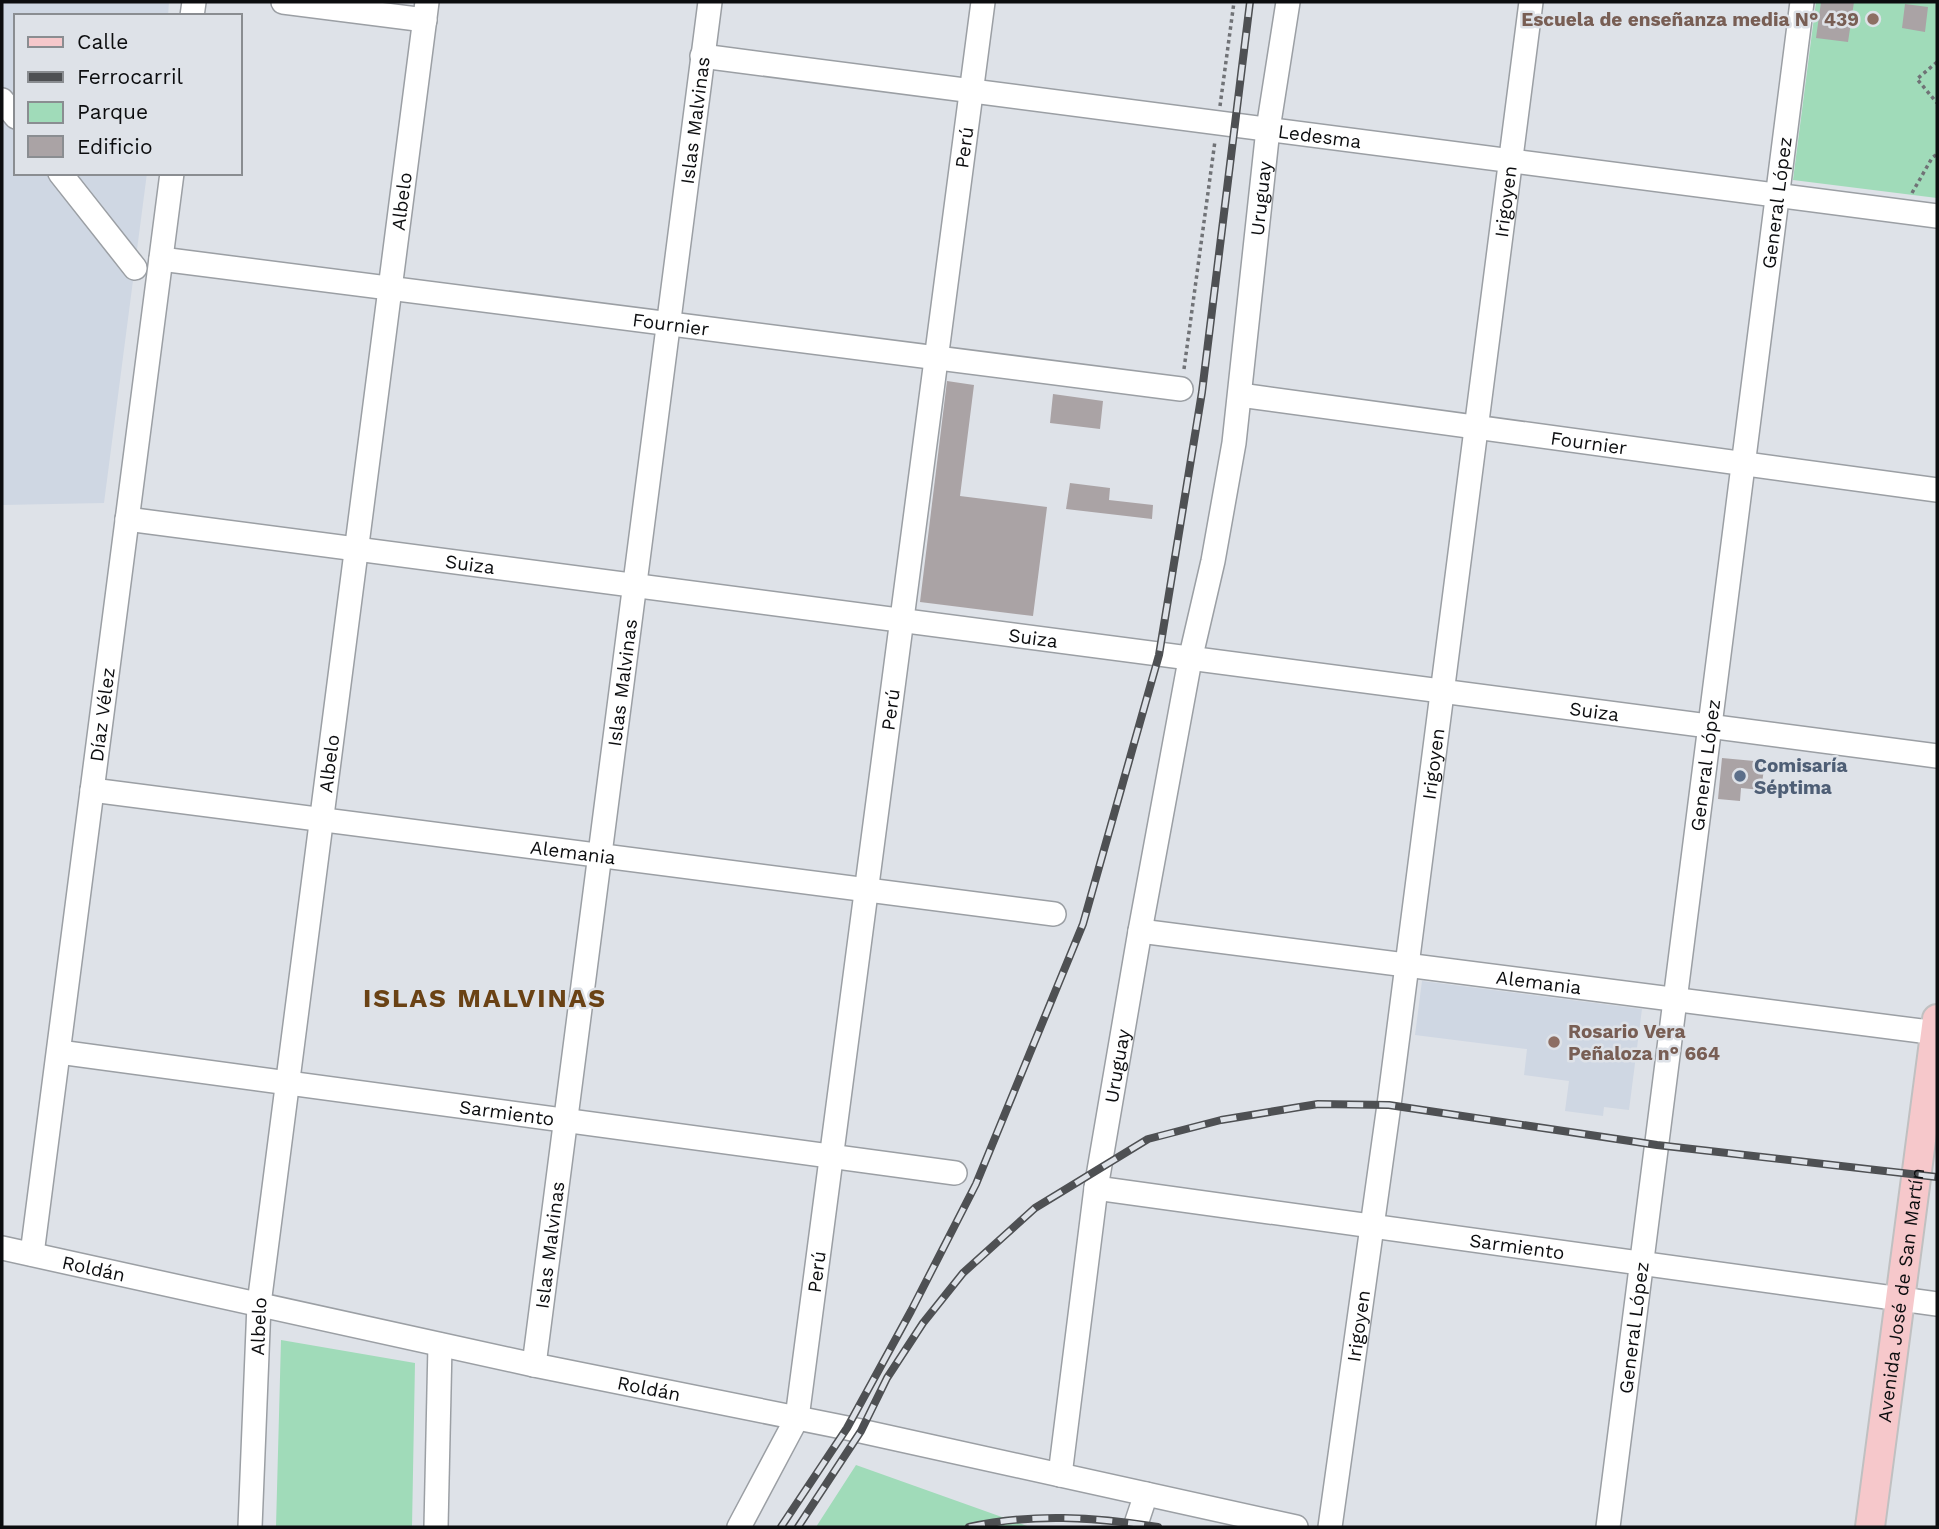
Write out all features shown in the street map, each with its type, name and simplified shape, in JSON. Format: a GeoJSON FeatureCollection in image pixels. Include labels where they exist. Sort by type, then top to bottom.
{"type":"FeatureCollection","features":[{"type":"Feature","properties":{"kind":"main road","name":"Avenida José de San Martín"},"geometry":{"type":"LineString","coordinates":[[1870,1527],[1937,1028]]}},
{"type":"Feature","properties":{"kind":"street"},"geometry":{"type":"LineString","coordinates":[[283,2],[426,11]]}},
{"type":"Feature","properties":{"kind":"street","name":"Islas Malvinas"},"geometry":{"type":"LineString","coordinates":[[534,1365],[710,2]]}},
{"type":"Feature","properties":{"kind":"street","name":"Perú"},"geometry":{"type":"LineString","coordinates":[[797,1418],[984,2]]}},
{"type":"Feature","properties":{"kind":"street","name":"Uruguay"},"geometry":{"type":"LineString","coordinates":[[1060,1475],[1096,1188],[1190,660],[1213,561],[1234,443],[1268,129],[1288,2]]}},
{"type":"Feature","properties":{"kind":"street","name":"Irigoyen"},"geometry":{"type":"LineString","coordinates":[[1330,1527],[1531,2]]}},
{"type":"Feature","properties":{"kind":"street","name":"General López"},"geometry":{"type":"LineString","coordinates":[[1608,1527],[1802,2]]}},
{"type":"Feature","properties":{"kind":"street","name":"Albelo"},"geometry":{"type":"LineString","coordinates":[[250,1527],[259,1304],[426,11]]}},
{"type":"Feature","properties":{"kind":"street","name":"Ledesma"},"geometry":{"type":"LineString","coordinates":[[702,56],[1937,216]]}},
{"type":"Feature","properties":{"kind":"street"},"geometry":{"type":"LineString","coordinates":[[2,100],[14,115]]}},
{"type":"Feature","properties":{"kind":"street"},"geometry":{"type":"LineString","coordinates":[[62,175],[135,268]]}},
{"type":"Feature","properties":{"kind":"street","name":"Díaz Vélez"},"geometry":{"type":"LineString","coordinates":[[33,1254],[172,175]]}},
{"type":"Feature","properties":{"kind":"street","name":"Fournier"},"geometry":{"type":"LineString","coordinates":[[160,259],[1181,389]]}},
{"type":"Feature","properties":{"kind":"street","name":"Fournier"},"geometry":{"type":"LineString","coordinates":[[1240,395],[1937,490]]}},
{"type":"Feature","properties":{"kind":"street","name":"Suiza"},"geometry":{"type":"LineString","coordinates":[[127,520],[1937,756]]}},
{"type":"Feature","properties":{"kind":"street","name":"Alemania"},"geometry":{"type":"LineString","coordinates":[[92,790],[1054,914]]}},
{"type":"Feature","properties":{"kind":"street","name":"Alemania"},"geometry":{"type":"LineString","coordinates":[[1140,931],[1675,1000],[1937,1028]]}},
{"type":"Feature","properties":{"kind":"street","name":"Sarmiento"},"geometry":{"type":"LineString","coordinates":[[59,1052],[955,1173]]}},
{"type":"Feature","properties":{"kind":"street","name":"Sarmiento"},"geometry":{"type":"LineString","coordinates":[[1096,1188],[1937,1304]]}},
{"type":"Feature","properties":{"kind":"street","name":"Roldán"},"geometry":{"type":"LineString","coordinates":[[2,1248],[440,1345],[797,1418],[1296,1527]]}},
{"type":"Feature","properties":{"kind":"street"},"geometry":{"type":"LineString","coordinates":[[436,1527],[440,1345]]}},
{"type":"Feature","properties":{"kind":"street"},"geometry":{"type":"LineString","coordinates":[[738,1527],[797,1418]]}},
{"type":"Feature","properties":{"kind":"street"},"geometry":{"type":"LineString","coordinates":[[1135,1527],[1146,1494]]}},
{"type":"Feature","properties":{"kind":"path"},"geometry":{"type":"LineString","coordinates":[[1181,389],[1234,2]]}},
{"type":"Feature","properties":{"kind":"path"},"geometry":{"type":"LineString","coordinates":[[1937,62],[1916,79],[1937,103]]}},
{"type":"Feature","properties":{"kind":"path"},"geometry":{"type":"LineString","coordinates":[[1905,212],[1914,187],[1932,158],[1937,155]]}},
{"type":"Feature","properties":{"kind":"shaded area"},"geometry":{"type":"Polygon","coordinates":[[[2,2],[169,2],[168,14],[14,14],[14,175],[147,175],[104,503],[2,505],[2,2]]]}},
{"type":"Feature","properties":{"kind":"shaded area","name":"Rosario Vera Peñaloza n° 664"},"geometry":{"type":"Polygon","coordinates":[[[1422,981],[1642,1009],[1629,1110],[1604,1107],[1603,1116],[1565,1111],[1569,1081],[1524,1075],[1527,1049],[1415,1035],[1422,981]]]}},
{"type":"Feature","properties":{"kind":"green space"},"geometry":{"type":"Polygon","coordinates":[[[1816,2],[1937,2],[1937,198],[1793,180],[1816,2]]]}},
{"type":"Feature","properties":{"kind":"green space"},"geometry":{"type":"Polygon","coordinates":[[[281,1340],[415,1363],[412,1527],[276,1527],[281,1340]]]}},
{"type":"Feature","properties":{"kind":"green space"},"geometry":{"type":"Polygon","coordinates":[[[856,1465],[1030,1527],[816,1527],[856,1465]]]}},
{"type":"Feature","properties":{"kind":"building"},"geometry":{"type":"Polygon","coordinates":[[[1821,2],[1854,2],[1848,42],[1816,38],[1821,2]]]}},
{"type":"Feature","properties":{"kind":"building"},"geometry":{"type":"Polygon","coordinates":[[[1905,4],[1928,7],[1925,32],[1902,28],[1905,4]]]}},
{"type":"Feature","properties":{"kind":"building"},"geometry":{"type":"Polygon","coordinates":[[[947,381],[974,385],[960,496],[1047,507],[1033,616],[920,602],[947,381]]]}},
{"type":"Feature","properties":{"kind":"building"},"geometry":{"type":"Polygon","coordinates":[[[1053,394],[1103,401],[1100,429],[1050,423],[1053,394]]]}},
{"type":"Feature","properties":{"kind":"building"},"geometry":{"type":"Polygon","coordinates":[[[1070,483],[1110,488],[1109,500],[1153,505],[1152,519],[1066,509],[1070,483]]]}},
{"type":"Feature","properties":{"kind":"building"},"geometry":{"type":"Polygon","coordinates":[[[1722,758],[1765,762],[1761,790],[1741,788],[1740,801],[1718,799],[1722,758]]]}},
{"type":"Feature","properties":{"kind":"railway"},"geometry":{"type":"LineString","coordinates":[[781,1527],[847,1428],[976,1184],[1083,924],[1159,655],[1202,392],[1250,2]]}},
{"type":"Feature","properties":{"kind":"railway"},"geometry":{"type":"LineString","coordinates":[[798,1527],[861,1431],[887,1378],[923,1323],[963,1273],[1035,1208],[1148,1139],[1221,1120],[1318,1104],[1389,1105],[1657,1145],[1937,1177]]}},
{"type":"Feature","properties":{"kind":"railway"},"geometry":{"type":"LineString","coordinates":[[969,1527],[1040,1518],[1111,1521],[1158,1527]]}},
{"type":"Feature","properties":{"kind":"place","name":"Escuela de enseñanza media N° 439"},"geometry":{"type":"Point","coordinates":[1873,19]}},
{"type":"Feature","properties":{"kind":"place","name":"Comisaría Séptima"},"geometry":{"type":"Point","coordinates":[1740,776]}},
{"type":"Feature","properties":{"kind":"place","name":"Rosario Vera Peñaloza n° 664"},"geometry":{"type":"Point","coordinates":[1554,1042]}},
{"type":"Feature","properties":{"kind":"district","name":"ISLAS MALVINAS"},"geometry":{"type":"Point","coordinates":[485,998]}}]}
